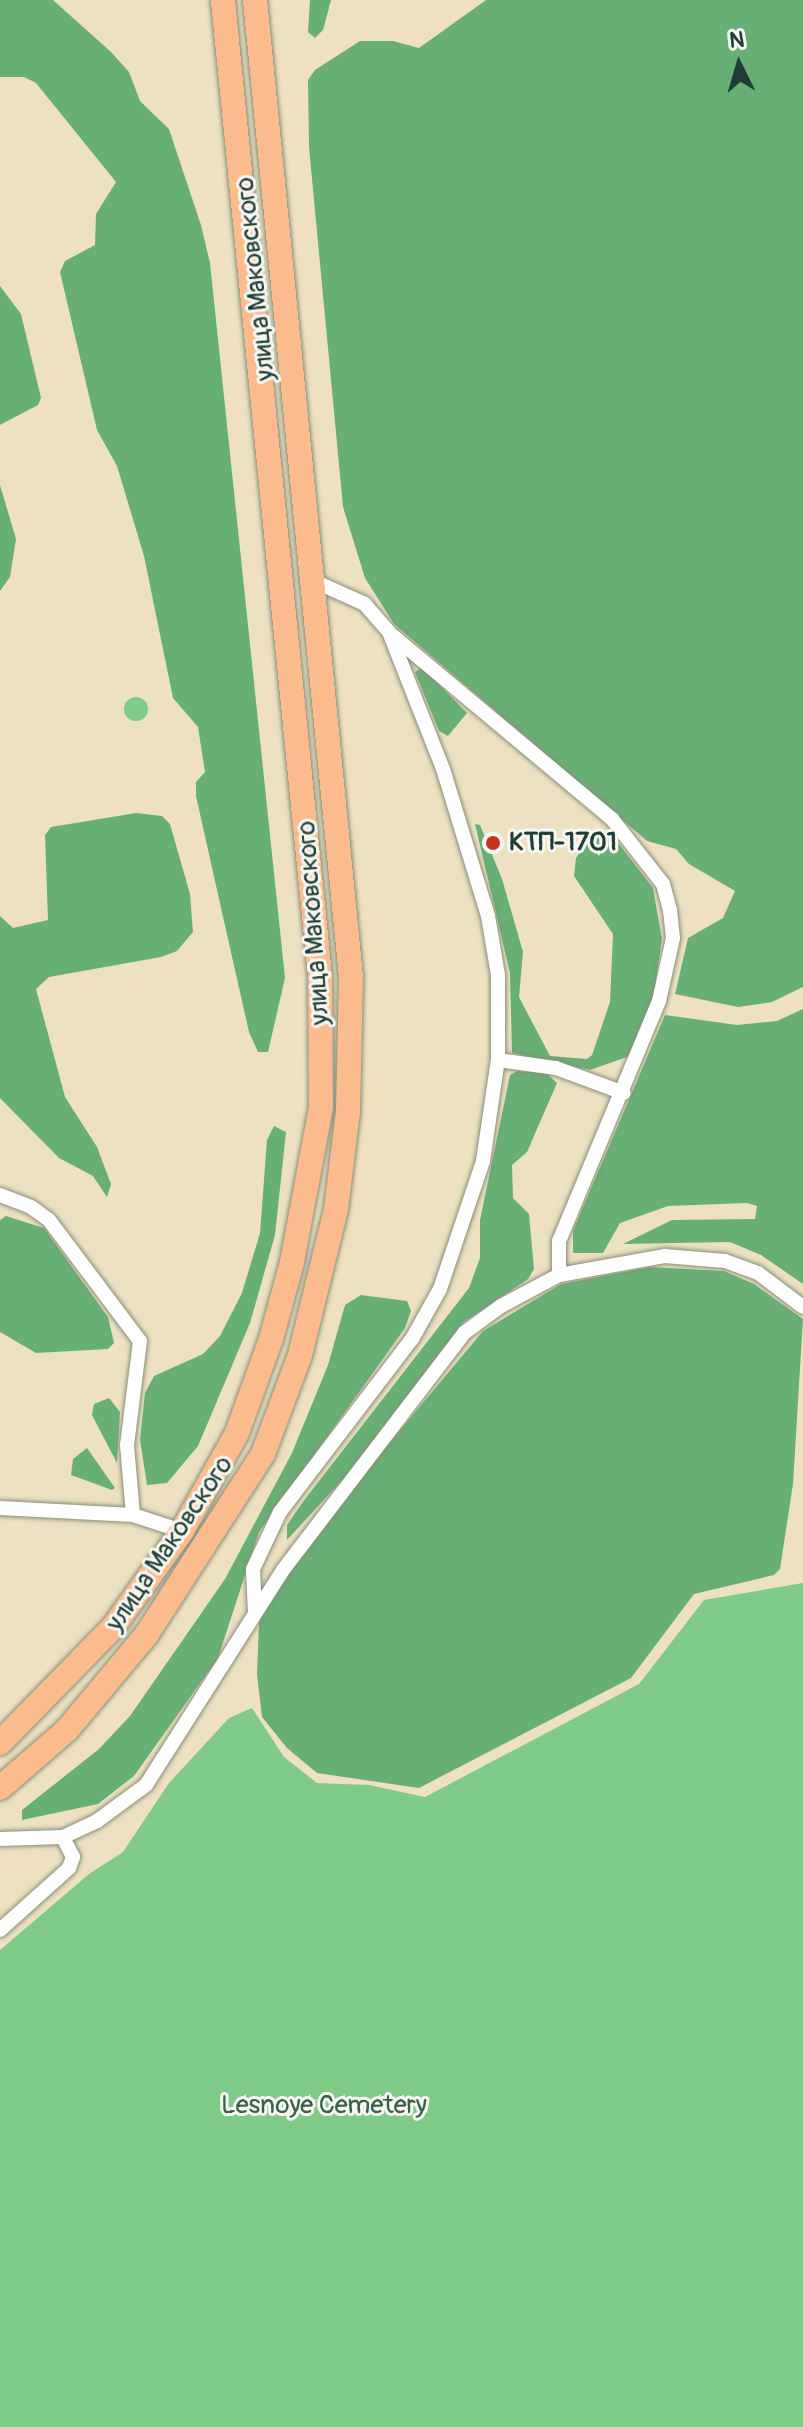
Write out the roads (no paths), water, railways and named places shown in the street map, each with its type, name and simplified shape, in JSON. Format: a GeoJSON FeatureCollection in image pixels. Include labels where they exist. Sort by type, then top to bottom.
{"type":"FeatureCollection","features":[{"type":"Feature","properties":{"kind":"highway","name":"улица Маковского"},"geometry":{"type":"LineString","coordinates":[[0,1743],[114,1626],[182,1531],[237,1433],[271,1339],[308,1192],[321,1107],[320,976],[223,0]]}},
{"type":"Feature","properties":{"kind":"highway","name":"улица Маковского"},"geometry":{"type":"LineString","coordinates":[[0,1788],[67,1730],[147,1634],[212,1539],[263,1454],[300,1355],[321,1276],[348,1111],[351,977],[316,582],[255,0]]}},
{"type":"Feature","properties":{"kind":"street"},"geometry":{"type":"LineString","coordinates":[[316,582],[365,604],[389,632],[612,819],[663,884],[673,938],[659,1001],[624,1093],[559,1241],[559,1275]]}},
{"type":"Feature","properties":{"kind":"street"},"geometry":{"type":"LineString","coordinates":[[255,1613],[253,1569],[280,1512],[412,1339],[440,1289],[483,1161],[498,1060],[498,975],[488,916],[443,769],[389,632]]}},
{"type":"Feature","properties":{"kind":"street"},"geometry":{"type":"LineString","coordinates":[[498,1060],[556,1068],[624,1093]]}},
{"type":"Feature","properties":{"kind":"street"},"geometry":{"type":"LineString","coordinates":[[3,1193],[49,1220],[140,1341],[127,1445],[133,1515]]}},
{"type":"Feature","properties":{"kind":"street"},"geometry":{"type":"LineString","coordinates":[[0,1839],[63,1837],[97,1821],[146,1785],[184,1733],[255,1613],[464,1333],[501,1306],[559,1275],[651,1257],[725,1261],[758,1273],[803,1307]]}},
{"type":"Feature","properties":{"kind":"street"},"geometry":{"type":"LineString","coordinates":[[0,1508],[133,1515],[182,1531]]}},
{"type":"Feature","properties":{"kind":"street"},"geometry":{"type":"LineString","coordinates":[[0,1930],[69,1868],[73,1857],[63,1837]]}},
{"type":"Feature","properties":{"kind":"place","name":"КТП-1701"},"geometry":{"type":"Point","coordinates":[493,843]}},
{"type":"Feature","properties":{"kind":"park label","name":"Lesnoye Cemetery"},"geometry":{"type":"Point","coordinates":[324,2106]}}]}
